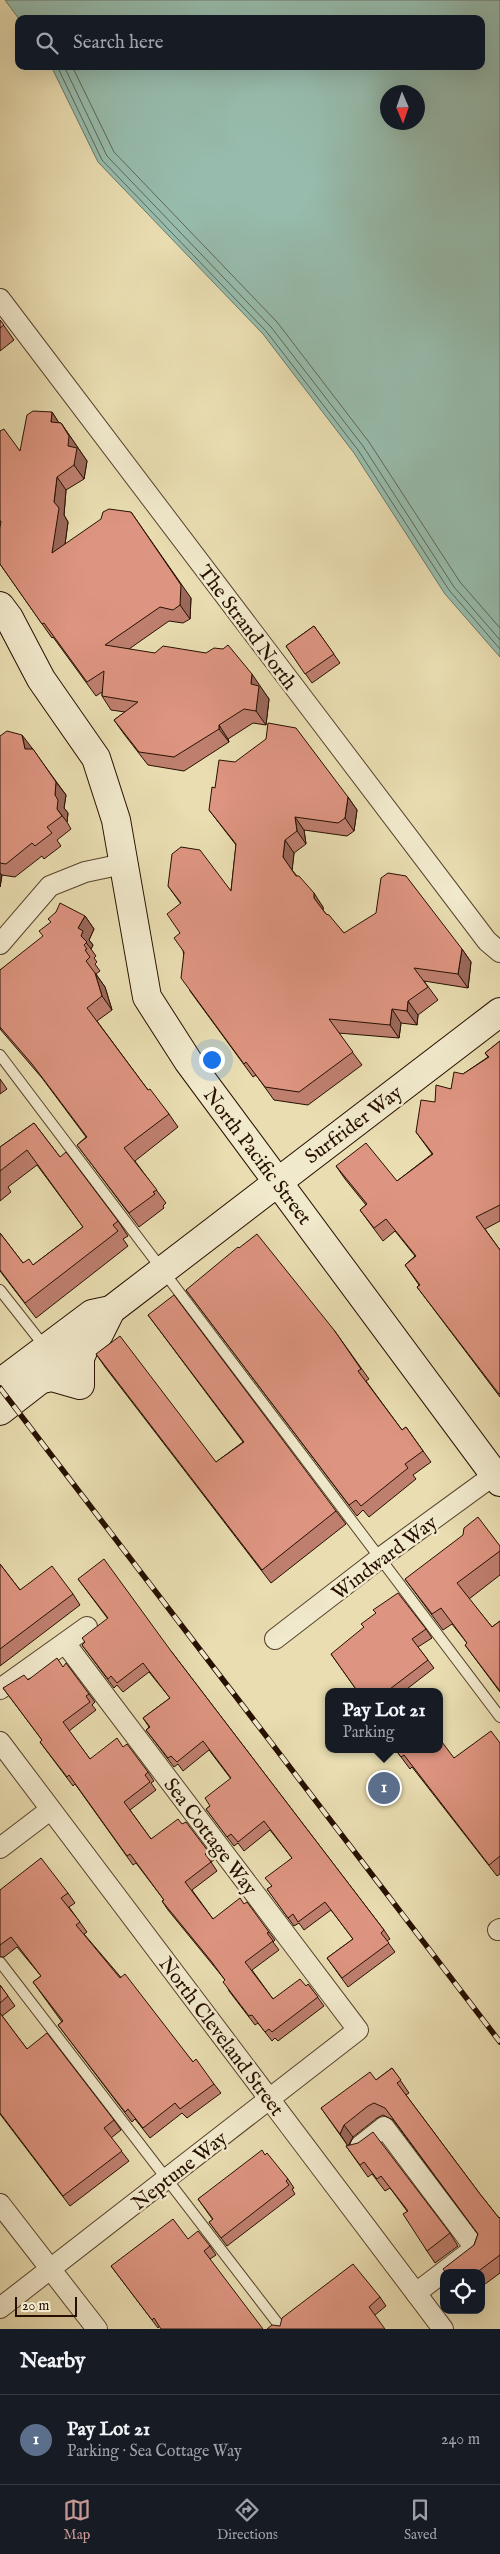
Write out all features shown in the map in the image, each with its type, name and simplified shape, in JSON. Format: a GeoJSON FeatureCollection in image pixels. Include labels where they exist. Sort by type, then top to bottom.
{"type":"FeatureCollection","features":[{"type":"Feature","properties":{"kind":"main road","name":"North Pacific Street"},"geometry":{"type":"LineString","coordinates":[[0,606],[9,618],[30,660],[96,758],[116,820],[147,997],[188,1062],[498,1476]]}},
{"type":"Feature","properties":{"kind":"main road","name":"North Pacific Street"},"geometry":{"type":"LineString","coordinates":[[0,633],[30,660]]}},
{"type":"Feature","properties":{"kind":"main road","name":"Surfrider Way"},"geometry":{"type":"LineString","coordinates":[[0,1382],[92,1314],[111,1310],[500,1012]]}},
{"type":"Feature","properties":{"kind":"main road","name":"Surfrider Way"},"geometry":{"type":"LineString","coordinates":[[0,1411],[36,1380],[99,1334],[111,1310]]}},
{"type":"Feature","properties":{"kind":"street","name":"The Strand North"},"geometry":{"type":"LineString","coordinates":[[0,299],[487,942],[500,952]]}},
{"type":"Feature","properties":{"kind":"street"},"geometry":{"type":"LineString","coordinates":[[0,944],[50,886],[85,872],[123,864]]}},
{"type":"Feature","properties":{"kind":"street","name":"Windward Way"},"geometry":{"type":"LineString","coordinates":[[276,1639],[380,1558],[498,1476]]}},
{"type":"Feature","properties":{"kind":"street"},"geometry":{"type":"LineString","coordinates":[[0,1690],[87,1627]]}},
{"type":"Feature","properties":{"kind":"street","name":"Sea Cottage Way"},"geometry":{"type":"LineString","coordinates":[[65,1643],[358,2030]]}},
{"type":"Feature","properties":{"kind":"street","name":"North Cleveland Street"},"geometry":{"type":"LineString","coordinates":[[0,1742],[443,2329]]}},
{"type":"Feature","properties":{"kind":"street"},"geometry":{"type":"LineString","coordinates":[[0,1848],[50,1810]]}},
{"type":"Feature","properties":{"kind":"street","name":"Neptune Way"},"geometry":{"type":"LineString","coordinates":[[0,2308],[358,2030]]}},
{"type":"Feature","properties":{"kind":"street"},"geometry":{"type":"LineString","coordinates":[[360,2146],[384,2127],[475,2248],[416,2292]]}},
{"type":"Feature","properties":{"kind":"street"},"geometry":{"type":"LineString","coordinates":[[0,2204],[98,2329]]}},
{"type":"Feature","properties":{"kind":"lane"},"geometry":{"type":"LineString","coordinates":[[0,1055],[500,1717]]}},
{"type":"Feature","properties":{"kind":"lane"},"geometry":{"type":"LineString","coordinates":[[0,1290],[46,1348]]}},
{"type":"Feature","properties":{"kind":"lane"},"geometry":{"type":"LineString","coordinates":[[0,1962],[282,2329]]}},
{"type":"Feature","properties":{"kind":"water"},"geometry":{"type":"Polygon","coordinates":[[[5,0],[500,0],[500,657],[445,594],[354,453],[263,334],[98,162],[53,70],[485,70],[485,15],[16,15],[5,0]]]}},
{"type":"Feature","properties":{"kind":"building"},"geometry":{"type":"Polygon","coordinates":[[[0,320],[4,325],[0,328],[0,320]]]}},
{"type":"Feature","properties":{"kind":"building"},"geometry":{"type":"Polygon","coordinates":[[[33,411],[52,412],[51,422],[61,423],[69,436],[68,446],[77,448],[74,465],[57,477],[54,502],[59,508],[52,553],[101,519],[103,512],[109,509],[131,512],[181,585],[180,605],[173,610],[160,607],[105,645],[155,653],[163,646],[206,653],[214,648],[223,649],[228,645],[252,674],[251,684],[259,686],[256,711],[244,709],[219,725],[219,729],[174,757],[139,752],[114,720],[138,702],[102,696],[104,671],[87,682],[44,623],[42,624],[0,564],[0,431],[4,429],[20,451],[27,415],[33,411]]]}},
{"type":"Feature","properties":{"kind":"building"},"geometry":{"type":"Polygon","coordinates":[[[314,626],[334,654],[305,674],[286,646],[314,626]]]}},
{"type":"Feature","properties":{"kind":"building"},"geometry":{"type":"Polygon","coordinates":[[[268,723],[296,728],[348,797],[345,818],[338,823],[295,817],[297,831],[285,840],[283,857],[296,876],[299,876],[314,893],[314,898],[326,914],[344,933],[376,913],[381,878],[388,873],[406,876],[462,949],[458,974],[414,968],[428,987],[408,1001],[407,1011],[392,1009],[390,1025],[329,1019],[353,1052],[299,1092],[265,1087],[246,1062],[244,1064],[181,978],[184,952],[174,938],[180,933],[167,914],[181,903],[168,886],[172,854],[181,847],[200,850],[231,891],[236,844],[209,810],[212,787],[215,788],[219,760],[235,762],[266,739],[268,723]]]}},
{"type":"Feature","properties":{"kind":"building"},"geometry":{"type":"Polygon","coordinates":[[[7,731],[22,735],[25,749],[33,749],[56,782],[57,809],[62,816],[47,827],[52,833],[35,846],[32,843],[6,864],[0,863],[0,736],[7,731]]]}},
{"type":"Feature","properties":{"kind":"building"},"geometry":{"type":"Polygon","coordinates":[[[60,903],[85,916],[78,928],[83,931],[81,936],[87,942],[84,945],[87,949],[85,950],[90,957],[86,961],[95,973],[102,996],[87,1008],[148,1090],[150,1089],[169,1114],[124,1148],[157,1190],[153,1192],[155,1194],[129,1213],[77,1145],[87,1137],[32,1064],[0,1027],[0,970],[43,936],[39,931],[51,922],[48,919],[56,912],[60,903]]]}},
{"type":"Feature","properties":{"kind":"building"},"geometry":{"type":"Polygon","coordinates":[[[500,1041],[500,1205],[476,1217],[500,1250],[499,1394],[417,1287],[420,1285],[405,1265],[416,1256],[386,1219],[374,1228],[360,1210],[367,1204],[336,1166],[366,1143],[397,1181],[433,1154],[416,1132],[421,1100],[435,1102],[436,1085],[451,1089],[454,1072],[463,1074],[489,1057],[485,1053],[500,1041]]]}},
{"type":"Feature","properties":{"kind":"building"},"geometry":{"type":"Polygon","coordinates":[[[34,1123],[60,1157],[66,1152],[118,1221],[113,1225],[118,1231],[25,1303],[0,1270],[0,1233],[23,1263],[29,1259],[33,1265],[83,1227],[27,1150],[0,1171],[0,1147],[34,1123]]]}},
{"type":"Feature","properties":{"kind":"building"},"geometry":{"type":"Polygon","coordinates":[[[257,1234],[334,1330],[361,1369],[358,1371],[402,1430],[406,1427],[423,1451],[405,1464],[408,1468],[361,1506],[356,1500],[349,1505],[186,1290],[238,1247],[257,1234]]]}},
{"type":"Feature","properties":{"kind":"building"},"geometry":{"type":"Polygon","coordinates":[[[174,1295],[336,1511],[262,1570],[96,1354],[120,1336],[216,1462],[244,1442],[148,1315],[174,1295]]]}},
{"type":"Feature","properties":{"kind":"building"},"geometry":{"type":"Polygon","coordinates":[[[478,1517],[500,1546],[500,1551],[457,1583],[492,1627],[500,1621],[500,1691],[465,1645],[467,1643],[441,1608],[432,1614],[405,1579],[463,1535],[464,1528],[478,1517]]]}},
{"type":"Feature","properties":{"kind":"building"},"geometry":{"type":"Polygon","coordinates":[[[104,1559],[171,1651],[384,1930],[381,1933],[389,1943],[342,1978],[327,1958],[353,1939],[325,1902],[298,1922],[293,1914],[288,1918],[267,1889],[272,1886],[265,1878],[292,1858],[264,1821],[238,1842],[231,1834],[227,1837],[206,1809],[210,1806],[205,1798],[231,1778],[203,1741],[177,1762],[171,1756],[168,1758],[146,1730],[150,1727],[143,1718],[170,1698],[143,1663],[117,1683],[111,1676],[108,1679],[82,1645],[85,1642],[82,1638],[108,1618],[78,1579],[104,1559]]]}},
{"type":"Feature","properties":{"kind":"building"},"geometry":{"type":"Polygon","coordinates":[[[0,1564],[20,1590],[52,1566],[73,1594],[0,1649],[0,1564]]]}},
{"type":"Feature","properties":{"kind":"building"},"geometry":{"type":"Polygon","coordinates":[[[398,1593],[426,1629],[412,1639],[428,1660],[391,1688],[355,1688],[331,1654],[364,1627],[361,1624],[376,1613],[373,1610],[398,1593]]]}},
{"type":"Feature","properties":{"kind":"building"},"geometry":{"type":"Polygon","coordinates":[[[57,1658],[63,1667],[66,1663],[89,1694],[86,1696],[90,1702],[63,1722],[90,1759],[117,1738],[123,1747],[127,1744],[148,1772],[145,1775],[150,1782],[124,1802],[151,1839],[178,1819],[182,1824],[186,1822],[208,1851],[205,1854],[211,1862],[185,1882],[213,1919],[240,1898],[244,1904],[247,1902],[269,1932],[267,1933],[273,1941],[245,1962],[273,1999],[300,1979],[306,1986],[308,1984],[318,1997],[272,2032],[269,2029],[265,2032],[252,2015],[249,2016],[223,1982],[225,1980],[211,1961],[162,1901],[164,1900],[130,1854],[127,1856],[69,1775],[67,1777],[40,1742],[42,1740],[3,1688],[24,1675],[28,1680],[57,1658]]]}},
{"type":"Feature","properties":{"kind":"building"},"geometry":{"type":"Polygon","coordinates":[[[491,1731],[500,1743],[500,1856],[489,1865],[404,1755],[401,1757],[398,1753],[443,1753],[443,1743],[454,1758],[491,1731]]]}},
{"type":"Feature","properties":{"kind":"building"},"geometry":{"type":"Polygon","coordinates":[[[41,1858],[68,1893],[61,1898],[80,1922],[76,1925],[120,1978],[125,1974],[193,2062],[196,2059],[214,2084],[180,2109],[175,2103],[143,2128],[128,2109],[125,2112],[58,2025],[63,2021],[33,1982],[41,1976],[11,1937],[0,1945],[0,1890],[41,1858]]]}},
{"type":"Feature","properties":{"kind":"building"},"geometry":{"type":"Polygon","coordinates":[[[0,1985],[8,1996],[0,2003],[0,1985]]]}},
{"type":"Feature","properties":{"kind":"building"},"geometry":{"type":"Polygon","coordinates":[[[0,2013],[27,2049],[47,2033],[114,2120],[104,2128],[122,2151],[63,2196],[0,2113],[0,2013]]]}},
{"type":"Feature","properties":{"kind":"building"},"geometry":{"type":"Polygon","coordinates":[[[392,2068],[401,2080],[397,2083],[480,2194],[500,2217],[500,2255],[481,2269],[443,2269],[474,2245],[478,2234],[385,2108],[374,2103],[368,2106],[344,2125],[340,2134],[321,2108],[370,2072],[376,2080],[392,2068]]]}},
{"type":"Feature","properties":{"kind":"building"},"geometry":{"type":"Polygon","coordinates":[[[373,2132],[450,2233],[427,2251],[403,2214],[408,2211],[381,2176],[377,2179],[364,2162],[360,2165],[346,2146],[358,2143],[373,2132]]]}},
{"type":"Feature","properties":{"kind":"building"},"geometry":{"type":"Polygon","coordinates":[[[262,2150],[265,2155],[267,2153],[288,2179],[286,2181],[289,2185],[221,2238],[209,2222],[213,2219],[198,2199],[262,2150]]]}},
{"type":"Feature","properties":{"kind":"building"},"geometry":{"type":"Polygon","coordinates":[[[173,2219],[188,2239],[198,2231],[210,2246],[204,2251],[263,2329],[161,2329],[154,2318],[152,2320],[111,2266],[173,2219]]]}},
{"type":"Feature","properties":{"kind":"building"},"geometry":{"type":"Polygon","coordinates":[[[353,2264],[380,2297],[369,2307],[385,2329],[267,2329],[272,2325],[280,2326],[282,2318],[353,2264]]]}},
{"type":"Feature","properties":{"kind":"railway"},"geometry":{"type":"LineString","coordinates":[[0,1388],[500,2042]]}},
{"type":"Feature","properties":{"kind":"place","name":"Pay Lot 21"},"geometry":{"type":"Point","coordinates":[384,1788]}}]}
